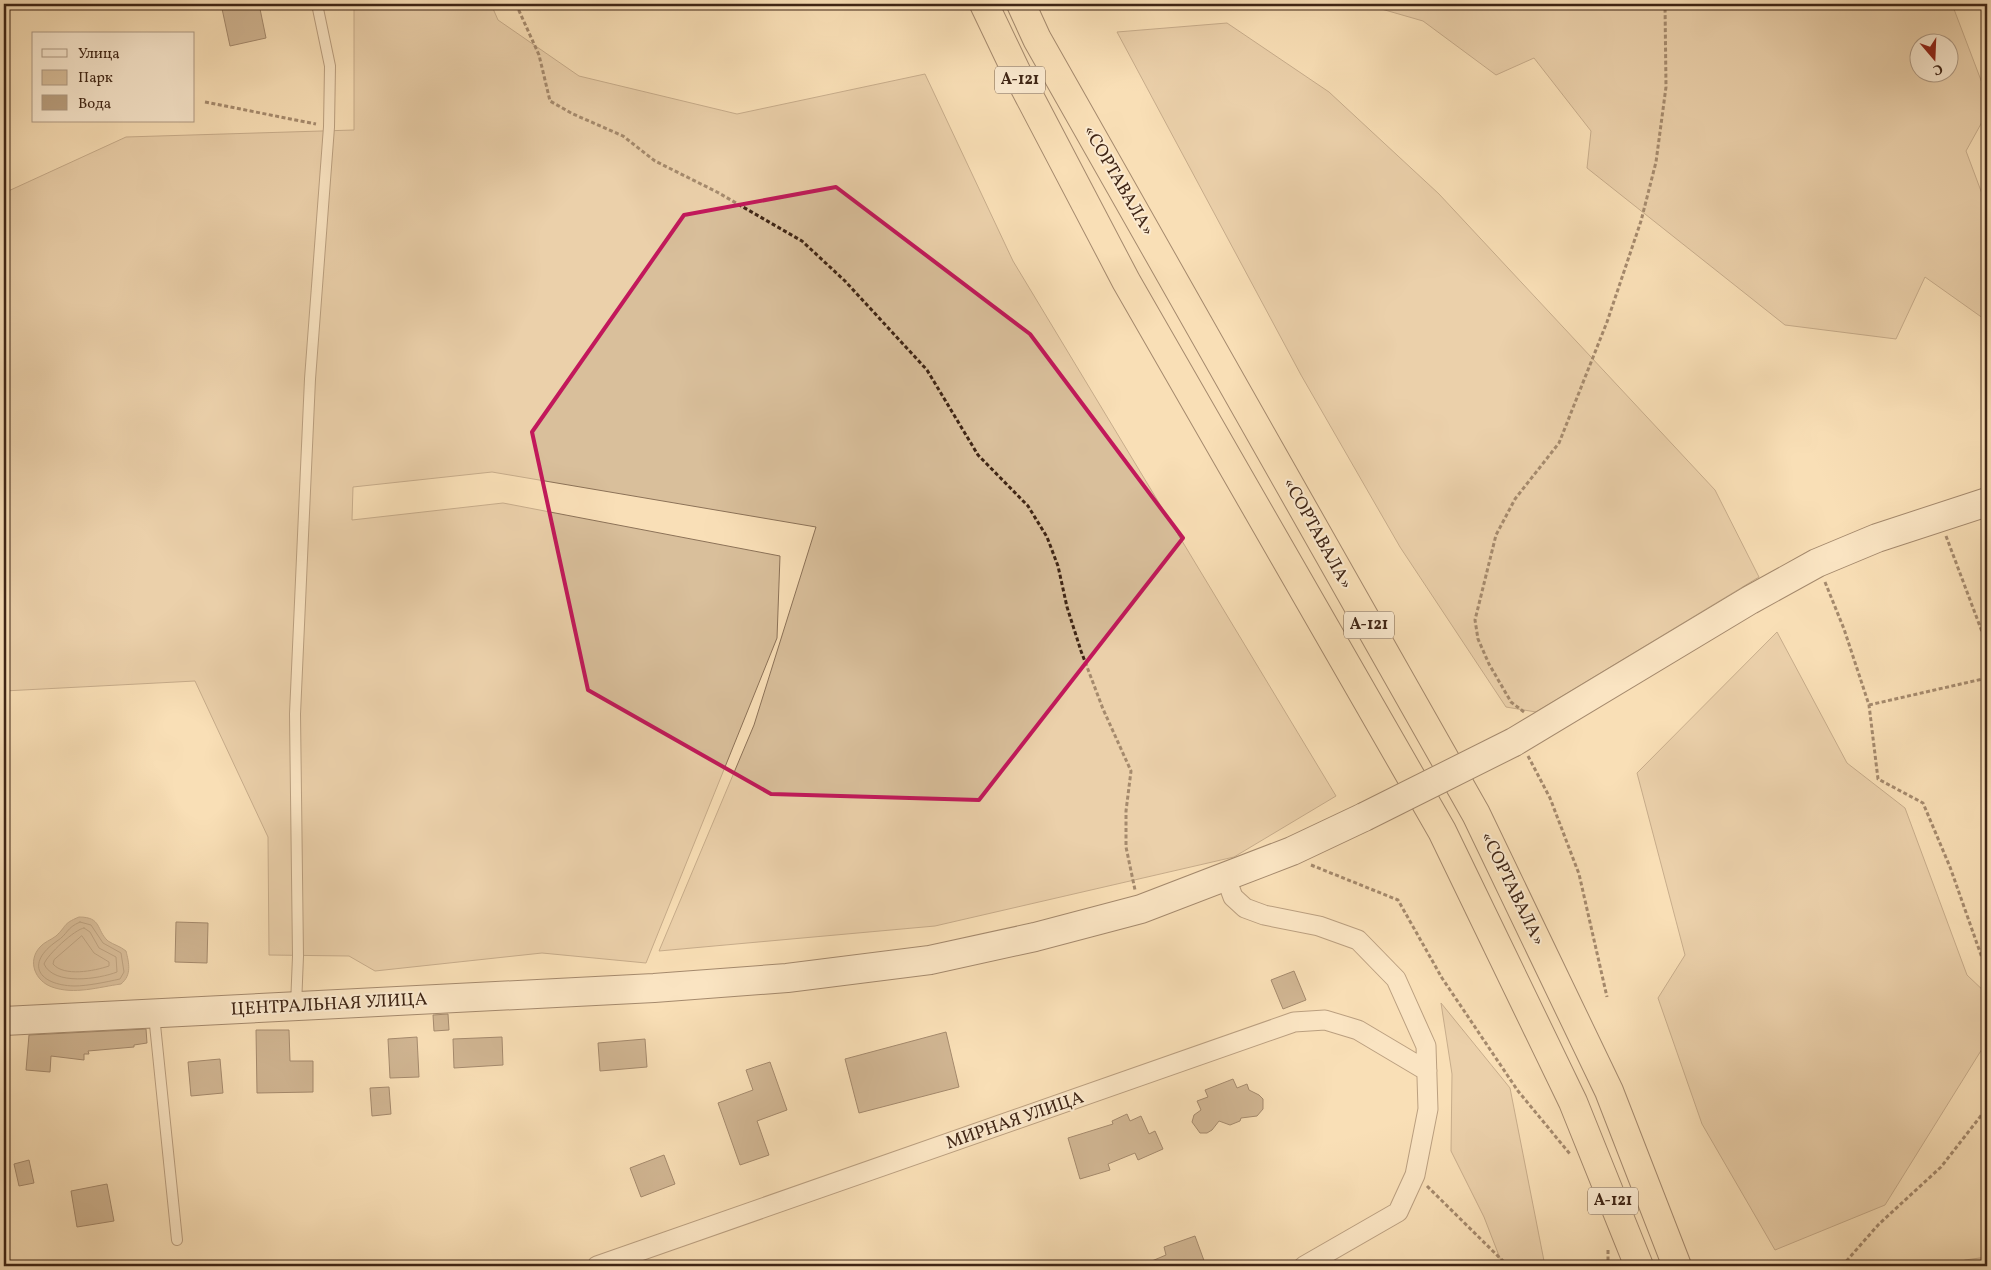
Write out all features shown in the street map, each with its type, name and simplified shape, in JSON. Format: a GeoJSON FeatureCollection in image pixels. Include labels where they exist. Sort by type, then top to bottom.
{"type":"FeatureCollection","features":[{"type":"Feature","properties":{"kind":"highway","name":"«СОРТАВАЛА»"},"geometry":{"type":"LineString","coordinates":[[984,4],[1016,70],[1126,281],[1442,831],[1573,1102],[1639,1266]]}},
{"type":"Feature","properties":{"kind":"highway","name":"«СОРТАВАЛА»"},"geometry":{"type":"LineString","coordinates":[[1021,4],[1037,39],[1476,814],[1609,1091],[1677,1266]]}},
{"type":"Feature","properties":{"kind":"street","name":"ЦЕНТРАЛЬНАЯ УЛИЦА"},"geometry":{"type":"LineString","coordinates":[[4,1021],[654,988],[787,978],[930,960],[1036,937],[1141,909],[1226,878],[1279,856],[1530,739],[1750,600],[1817,563],[1877,538],[1987,502]]}},
{"type":"Feature","properties":{"kind":"street"},"geometry":{"type":"LineString","coordinates":[[1226,878],[1233,897],[1245,908],[1264,916],[1320,926],[1358,940],[1396,979],[1426,1046],[1428,1109],[1415,1175],[1398,1212],[1304,1266]]}},
{"type":"Feature","properties":{"kind":"street","name":"МИРНАЯ УЛИЦА"},"geometry":{"type":"LineString","coordinates":[[597,1266],[1294,1022],[1325,1020],[1358,1030],[1427,1071]]}},
{"type":"Feature","properties":{"kind":"lane"},"geometry":{"type":"LineString","coordinates":[[296,1006],[298,956],[295,714],[310,379],[329,127],[330,66],[318,4]]}},
{"type":"Feature","properties":{"kind":"lane"},"geometry":{"type":"LineString","coordinates":[[154,1014],[177,1240]]}},
{"type":"Feature","properties":{"kind":"path"},"geometry":{"type":"LineString","coordinates":[[516,4],[539,55],[550,101],[573,114],[623,136],[655,161],[717,192],[802,241],[845,281],[927,370],[978,455],[1028,506],[1047,537],[1058,566],[1067,607],[1081,651],[1103,709],[1131,771],[1126,811],[1126,847],[1132,880],[1141,909]]}},
{"type":"Feature","properties":{"kind":"path"},"geometry":{"type":"LineString","coordinates":[[1607,997],[1579,874],[1550,798],[1527,754],[1530,739],[1478,639],[1475,620],[1496,535],[1515,499],[1559,443],[1607,322],[1641,221],[1656,162],[1666,87],[1665,4]]}},
{"type":"Feature","properties":{"kind":"path"},"geometry":{"type":"LineString","coordinates":[[204,102],[329,127]]}},
{"type":"Feature","properties":{"kind":"path"},"geometry":{"type":"LineString","coordinates":[[1940,516],[1987,645]]}},
{"type":"Feature","properties":{"kind":"path"},"geometry":{"type":"LineString","coordinates":[[1817,563],[1844,629],[1869,705],[1878,779],[1923,803],[1950,867],[1987,972]]}},
{"type":"Feature","properties":{"kind":"path"},"geometry":{"type":"LineString","coordinates":[[1869,705],[1987,678]]}},
{"type":"Feature","properties":{"kind":"path"},"geometry":{"type":"LineString","coordinates":[[1279,856],[1310,864],[1398,900],[1442,978],[1518,1091],[1572,1157]]}},
{"type":"Feature","properties":{"kind":"path"},"geometry":{"type":"LineString","coordinates":[[1842,1266],[1879,1224],[1942,1167],[1987,1108]]}},
{"type":"Feature","properties":{"kind":"path"},"geometry":{"type":"LineString","coordinates":[[1415,1175],[1508,1266]]}},
{"type":"Feature","properties":{"kind":"path"},"geometry":{"type":"LineString","coordinates":[[1606,1244],[1609,1253],[1608,1266]]}},
{"type":"Feature","properties":{"kind":"highlighted area"},"geometry":{"type":"Polygon","coordinates":[[[836,187],[1030,334],[1183,538],[979,800],[771,794],[588,690],[532,432],[684,215],[836,187]]]}},
{"type":"Feature","properties":{"kind":"green space"},"geometry":{"type":"Polygon","coordinates":[[[354,4],[491,4],[498,20],[579,76],[737,114],[925,74],[1013,261],[1336,796],[1234,857],[935,926],[659,951],[754,725],[816,527],[492,472],[353,487],[352,520],[503,503],[780,556],[777,638],[646,963],[542,953],[375,971],[349,956],[269,955],[268,837],[195,681],[4,691],[4,193],[126,137],[354,130],[354,4]]]}},
{"type":"Feature","properties":{"kind":"green space"},"geometry":{"type":"Polygon","coordinates":[[[1364,4],[1952,4],[1987,96],[1987,113],[1966,151],[1987,207],[1987,321],[1925,277],[1896,339],[1785,325],[1587,168],[1591,131],[1534,58],[1496,75],[1423,21],[1364,4]]]}},
{"type":"Feature","properties":{"kind":"green space"},"geometry":{"type":"Polygon","coordinates":[[[1227,23],[1329,92],[1439,194],[1715,490],[1759,577],[1536,712],[1506,707],[1400,547],[1301,375],[1117,32],[1227,23]]]}},
{"type":"Feature","properties":{"kind":"green space"},"geometry":{"type":"Polygon","coordinates":[[[1777,632],[1847,763],[1905,808],[1967,975],[1987,994],[1987,1041],[1885,1205],[1775,1250],[1702,1124],[1658,998],[1685,955],[1637,773],[1777,632]]]}},
{"type":"Feature","properties":{"kind":"green space"},"geometry":{"type":"Polygon","coordinates":[[[1441,1003],[1510,1088],[1545,1266],[1503,1266],[1484,1217],[1451,1151],[1452,1074],[1441,1003]]]}},
{"type":"Feature","properties":{"kind":"green space"},"geometry":{"type":"Polygon","coordinates":[[[1987,1257],[1987,1266],[1952,1266],[1965,1260],[1987,1257]]]}},
{"type":"Feature","properties":{"kind":"water"},"geometry":{"type":"Polygon","coordinates":[[[79,917],[92,919],[108,941],[126,951],[129,964],[128,973],[121,984],[86,990],[69,990],[52,987],[37,975],[34,964],[36,952],[43,944],[56,936],[67,923],[79,917]]]}},
{"type":"Feature","properties":{"kind":"building"},"geometry":{"type":"Polygon","coordinates":[[[221,4],[259,4],[266,38],[230,46],[221,4]]]}},
{"type":"Feature","properties":{"kind":"building"},"geometry":{"type":"Polygon","coordinates":[[[176,922],[208,923],[207,963],[175,962],[176,922]]]}},
{"type":"Feature","properties":{"kind":"building"},"geometry":{"type":"Polygon","coordinates":[[[1294,971],[1306,1000],[1283,1009],[1271,980],[1294,971]]]}},
{"type":"Feature","properties":{"kind":"building"},"geometry":{"type":"Polygon","coordinates":[[[448,1014],[449,1030],[434,1031],[433,1015],[448,1014]]]}},
{"type":"Feature","properties":{"kind":"building"},"geometry":{"type":"Polygon","coordinates":[[[146,1029],[147,1043],[134,1045],[134,1047],[88,1051],[89,1054],[84,1054],[84,1060],[51,1056],[50,1072],[26,1070],[29,1035],[146,1029]]]}},
{"type":"Feature","properties":{"kind":"building"},"geometry":{"type":"Polygon","coordinates":[[[256,1030],[289,1030],[290,1061],[313,1061],[313,1092],[257,1093],[256,1030]]]}},
{"type":"Feature","properties":{"kind":"building"},"geometry":{"type":"Polygon","coordinates":[[[946,1032],[959,1087],[859,1113],[845,1059],[946,1032]]]}},
{"type":"Feature","properties":{"kind":"building"},"geometry":{"type":"Polygon","coordinates":[[[417,1037],[419,1077],[390,1078],[388,1039],[417,1037]]]}},
{"type":"Feature","properties":{"kind":"building"},"geometry":{"type":"Polygon","coordinates":[[[502,1037],[503,1065],[454,1068],[453,1039],[502,1037]]]}},
{"type":"Feature","properties":{"kind":"building"},"geometry":{"type":"Polygon","coordinates":[[[645,1039],[647,1067],[600,1071],[598,1043],[645,1039]]]}},
{"type":"Feature","properties":{"kind":"building"},"geometry":{"type":"Polygon","coordinates":[[[220,1059],[223,1093],[191,1096],[188,1062],[220,1059]]]}},
{"type":"Feature","properties":{"kind":"building"},"geometry":{"type":"Polygon","coordinates":[[[770,1062],[787,1110],[757,1121],[769,1155],[740,1165],[718,1103],[753,1090],[746,1070],[770,1062]]]}},
{"type":"Feature","properties":{"kind":"building"},"geometry":{"type":"Polygon","coordinates":[[[1233,1079],[1237,1088],[1247,1084],[1249,1090],[1263,1099],[1263,1109],[1257,1116],[1241,1118],[1240,1121],[1230,1125],[1219,1121],[1212,1130],[1207,1133],[1200,1133],[1192,1122],[1194,1115],[1201,1110],[1197,1101],[1208,1097],[1205,1090],[1233,1079]]]}},
{"type":"Feature","properties":{"kind":"building"},"geometry":{"type":"Polygon","coordinates":[[[389,1087],[391,1114],[372,1116],[370,1088],[389,1087]]]}},
{"type":"Feature","properties":{"kind":"building"},"geometry":{"type":"Polygon","coordinates":[[[1127,1114],[1130,1121],[1141,1116],[1149,1134],[1155,1131],[1163,1149],[1138,1160],[1135,1153],[1108,1164],[1110,1170],[1080,1179],[1068,1138],[1113,1124],[1112,1121],[1127,1114]]]}},
{"type":"Feature","properties":{"kind":"building"},"geometry":{"type":"Polygon","coordinates":[[[664,1155],[675,1184],[641,1197],[630,1168],[664,1155]]]}},
{"type":"Feature","properties":{"kind":"building"},"geometry":{"type":"Polygon","coordinates":[[[29,1160],[34,1183],[19,1186],[14,1164],[29,1160]]]}},
{"type":"Feature","properties":{"kind":"building"},"geometry":{"type":"Polygon","coordinates":[[[107,1184],[114,1221],[77,1227],[71,1191],[107,1184]]]}},
{"type":"Feature","properties":{"kind":"building"},"geometry":{"type":"Polygon","coordinates":[[[1195,1236],[1206,1266],[1140,1266],[1166,1255],[1164,1247],[1195,1236]]]}}]}
